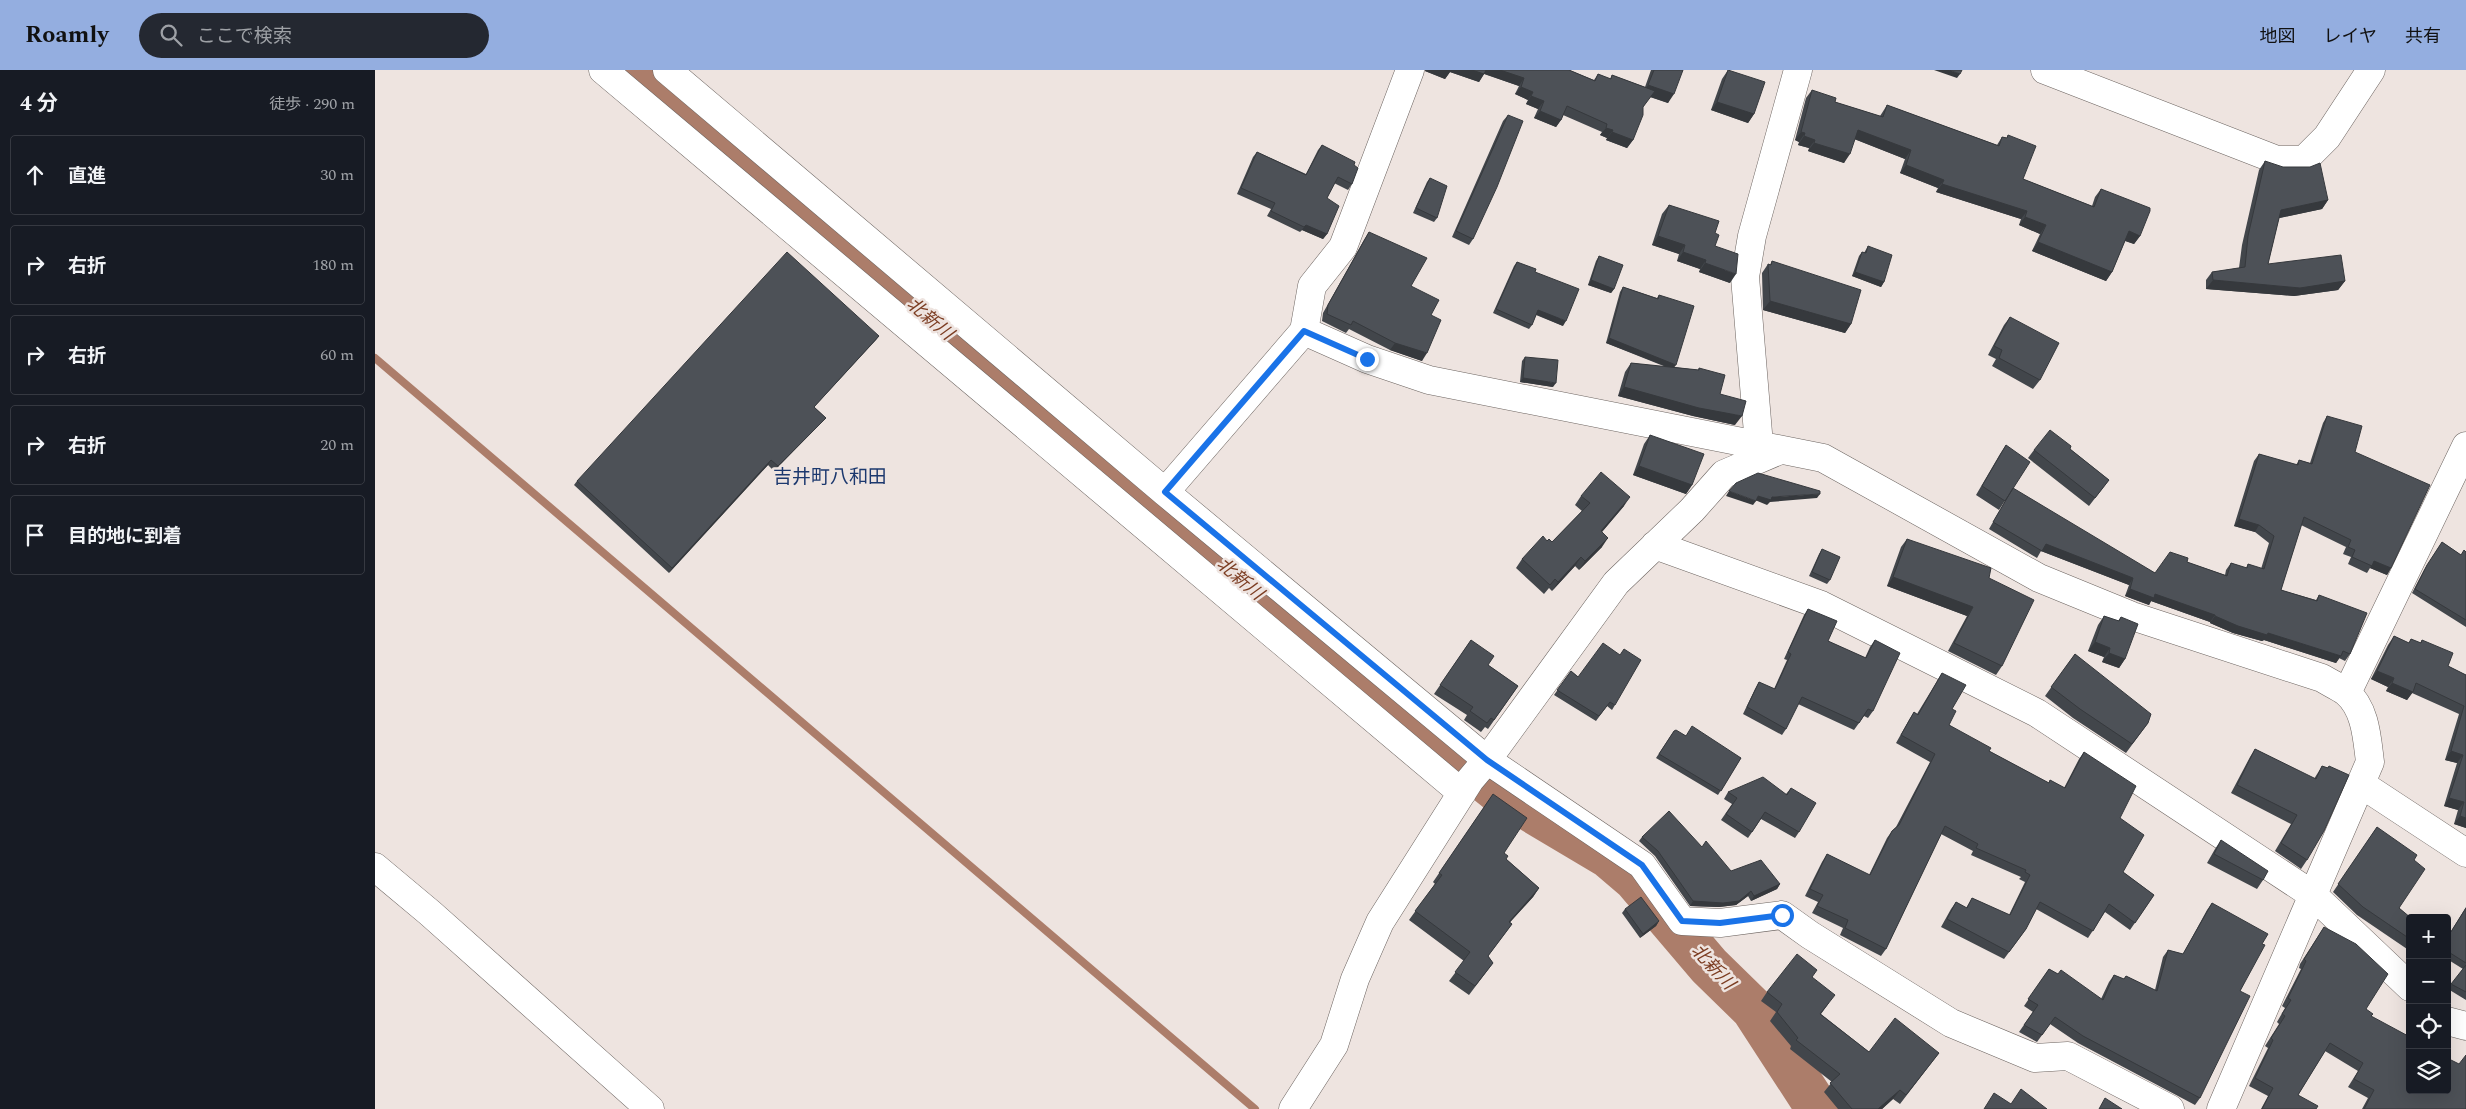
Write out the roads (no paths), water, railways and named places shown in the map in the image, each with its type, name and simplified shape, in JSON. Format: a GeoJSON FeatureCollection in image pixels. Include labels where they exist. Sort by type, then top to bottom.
{"type":"FeatureCollection","features":[{"type":"Feature","properties":{"kind":"street"},"geometry":{"type":"LineString","coordinates":[[603,70],[1466,786]]}},
{"type":"Feature","properties":{"kind":"street"},"geometry":{"type":"LineString","coordinates":[[667,70],[1165,492],[1487,760],[1642,865],[1682,921],[1720,923],[1782,915],[1951,1023],[2035,1058],[2068,1056],[2170,1109]]}},
{"type":"Feature","properties":{"kind":"street"},"geometry":{"type":"LineString","coordinates":[[1165,492],[1304,331],[1312,286],[1343,247],[1410,70]]}},
{"type":"Feature","properties":{"kind":"street"},"geometry":{"type":"LineString","coordinates":[[1769,448],[1745,277],[1752,236],[1797,70]]}},
{"type":"Feature","properties":{"kind":"street"},"geometry":{"type":"LineString","coordinates":[[2045,70],[2277,160],[2304,160],[2327,137],[2371,70]]}},
{"type":"Feature","properties":{"kind":"street"},"geometry":{"type":"LineString","coordinates":[[1304,331],[1367,359],[1429,380],[1823,458],[2039,578],[2132,616],[2322,678],[2347,693],[2360,713],[2366,730],[2371,762],[2221,1109]]}},
{"type":"Feature","properties":{"kind":"street"},"geometry":{"type":"LineString","coordinates":[[2347,693],[2466,446]]}},
{"type":"Feature","properties":{"kind":"street"},"geometry":{"type":"LineString","coordinates":[[1293,1109],[1335,1045],[1355,979],[1380,922],[1466,786],[1616,583],[1692,510],[1724,474],[1769,448]]}},
{"type":"Feature","properties":{"kind":"street"},"geometry":{"type":"LineString","coordinates":[[1655,545],[1821,605],[2037,714],[2313,894],[2406,983]]}},
{"type":"Feature","properties":{"kind":"street"},"geometry":{"type":"LineString","coordinates":[[2361,784],[2466,853]]}},
{"type":"Feature","properties":{"kind":"street"},"geometry":{"type":"LineString","coordinates":[[375,867],[430,913],[651,1109]]}},
{"type":"Feature","properties":{"kind":"street"},"geometry":{"type":"LineString","coordinates":[[2451,1022],[2466,1026]]}},
{"type":"Feature","properties":{"kind":"waterway","name":"北新川"},"geometry":{"type":"LineString","coordinates":[[633,70],[1379,695],[1497,790],[1608,856],[1635,879],[1709,966],[1753,1009],[1818,1109]]}},
{"type":"Feature","properties":{"kind":"waterway"},"geometry":{"type":"LineString","coordinates":[[375,358],[1255,1109]]}},
{"type":"Feature","properties":{"kind":"district","name":"吉井町八和田"},"geometry":{"type":"Point","coordinates":[830,477]}}]}
